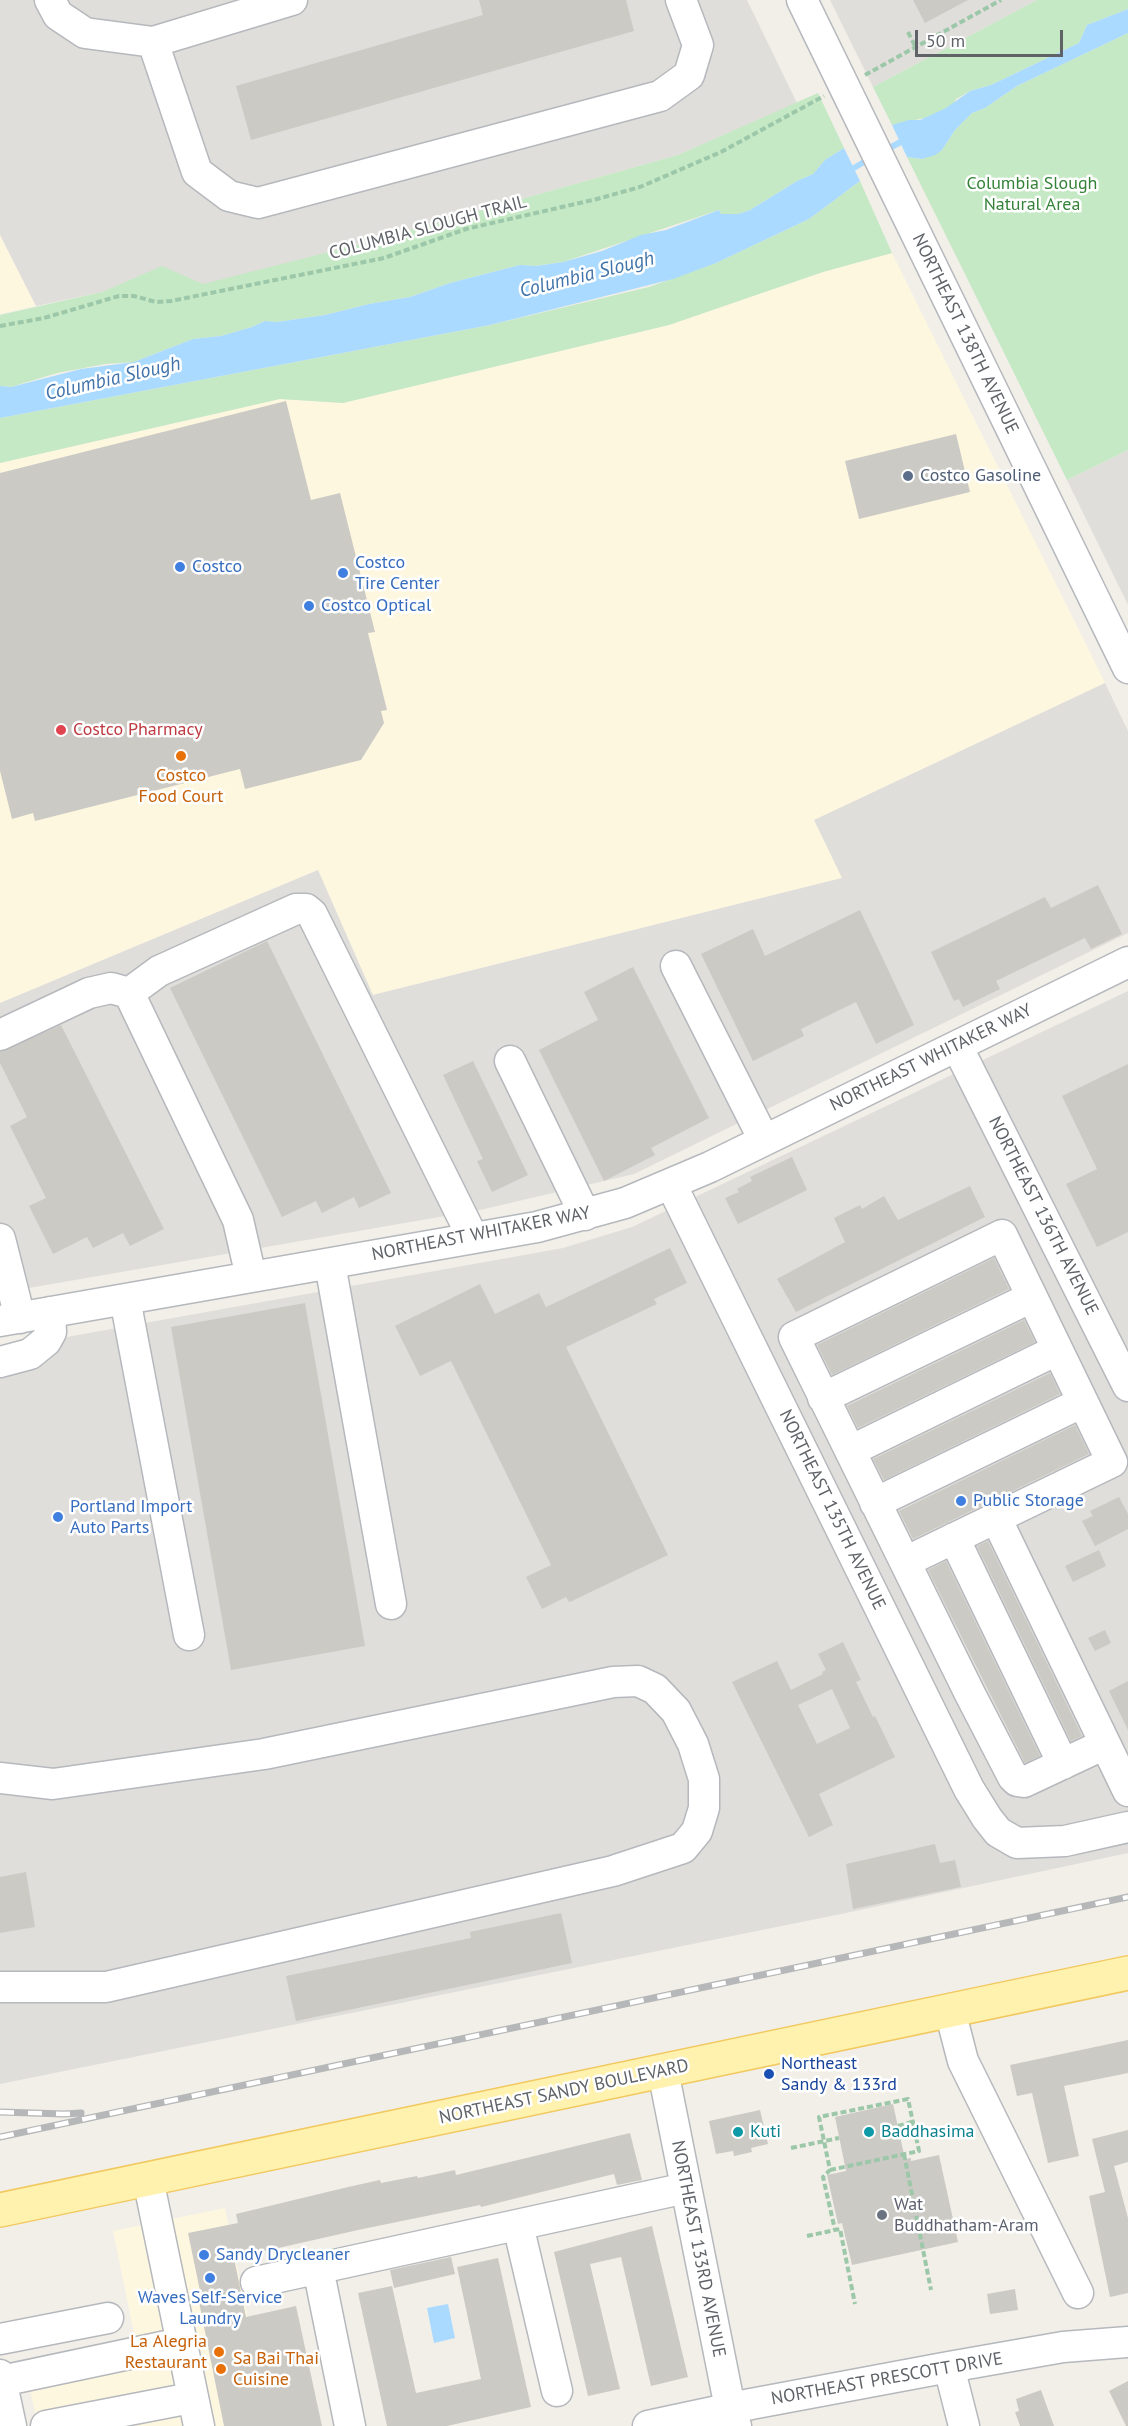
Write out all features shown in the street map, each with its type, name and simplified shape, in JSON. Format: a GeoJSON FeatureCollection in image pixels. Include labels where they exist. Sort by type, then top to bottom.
{"type":"FeatureCollection","features":[{"type":"Feature","properties":{"kind":"main road","name":"NORTHEAST SANDY BOULEVARD"},"geometry":{"type":"LineString","coordinates":[[0,2210],[1128,1973]]}},
{"type":"Feature","properties":{"kind":"street"},"geometry":{"type":"LineString","coordinates":[[50,0],[58,15],[85,33],[153,42],[292,0]]}},
{"type":"Feature","properties":{"kind":"street"},"geometry":{"type":"LineString","coordinates":[[153,42],[197,172],[229,196],[258,203],[660,96],[689,75],[698,45],[681,0]]}},
{"type":"Feature","properties":{"kind":"street","name":"NORTHEAST 138TH AVENUE"},"geometry":{"type":"LineString","coordinates":[[802,0],[1128,668]]}},
{"type":"Feature","properties":{"kind":"street"},"geometry":{"type":"LineString","coordinates":[[129,993],[159,971],[296,909],[306,909],[312,914],[473,1238]]}},
{"type":"Feature","properties":{"kind":"street","name":"NORTHEAST WHITAKER WAY"},"geometry":{"type":"LineString","coordinates":[[10,1319],[473,1238],[585,1215],[635,1199],[671,1184],[1128,962]]}},
{"type":"Feature","properties":{"kind":"street"},"geometry":{"type":"LineString","coordinates":[[676,966],[764,1140]]}},
{"type":"Feature","properties":{"kind":"street"},"geometry":{"type":"LineString","coordinates":[[0,1035],[90,993],[111,988],[129,993],[238,1220],[251,1277]]}},
{"type":"Feature","properties":{"kind":"street","name":"NORTHEAST 136TH AVENUE"},"geometry":{"type":"LineString","coordinates":[[957,1046],[1128,1386]]}},
{"type":"Feature","properties":{"kind":"street"},"geometry":{"type":"LineString","coordinates":[[510,1061],[585,1215]]}},
{"type":"Feature","properties":{"kind":"street","name":"NORTHEAST 135TH AVENUE"},"geometry":{"type":"LineString","coordinates":[[671,1184],[969,1789],[998,1832],[1017,1844],[1036,1844],[1065,1841],[1128,1827]]}},
{"type":"Feature","properties":{"kind":"street"},"geometry":{"type":"LineString","coordinates":[[905,1562],[1112,1462],[1002,1235],[794,1337],[875,1503],[1013,1776],[1017,1781],[1024,1782],[1105,1744]]}},
{"type":"Feature","properties":{"kind":"street"},"geometry":{"type":"LineString","coordinates":[[0,1243],[10,1319]]}},
{"type":"Feature","properties":{"kind":"street"},"geometry":{"type":"LineString","coordinates":[[330,1263],[391,1604]]}},
{"type":"Feature","properties":{"kind":"street"},"geometry":{"type":"LineString","coordinates":[[823,1398],[1032,1297]]}},
{"type":"Feature","properties":{"kind":"street"},"geometry":{"type":"LineString","coordinates":[[125,1299],[189,1635]]}},
{"type":"Feature","properties":{"kind":"street"},"geometry":{"type":"LineString","coordinates":[[0,1362],[30,1354],[46,1341],[51,1332],[50,1312]]}},
{"type":"Feature","properties":{"kind":"street"},"geometry":{"type":"LineString","coordinates":[[850,1451],[1057,1350]]}},
{"type":"Feature","properties":{"kind":"street"},"geometry":{"type":"LineString","coordinates":[[875,1503],[1083,1402]]}},
{"type":"Feature","properties":{"kind":"street"},"geometry":{"type":"LineString","coordinates":[[996,1518],[1128,1791]]}},
{"type":"Feature","properties":{"kind":"street"},"geometry":{"type":"LineString","coordinates":[[954,1539],[1062,1764]]}},
{"type":"Feature","properties":{"kind":"street"},"geometry":{"type":"LineString","coordinates":[[0,1778],[53,1784],[264,1754],[613,1682],[638,1681],[655,1689],[676,1711],[693,1744],[704,1779],[704,1808],[697,1831],[683,1848],[613,1871],[106,1987],[0,1987]]}},
{"type":"Feature","properties":{"kind":"street"},"geometry":{"type":"LineString","coordinates":[[950,2011],[963,2061],[1078,2293]]}},
{"type":"Feature","properties":{"kind":"street","name":"NORTHEAST 133RD AVENUE"},"geometry":{"type":"LineString","coordinates":[[663,2071],[733,2417]]}},
{"type":"Feature","properties":{"kind":"street"},"geometry":{"type":"LineString","coordinates":[[46,2426],[195,2412],[148,2179]]}},
{"type":"Feature","properties":{"kind":"street"},"geometry":{"type":"LineString","coordinates":[[256,2282],[686,2188]]}},
{"type":"Feature","properties":{"kind":"street"},"geometry":{"type":"LineString","coordinates":[[518,2225],[557,2391]]}},
{"type":"Feature","properties":{"kind":"street"},"geometry":{"type":"LineString","coordinates":[[318,2268],[350,2426]]}},
{"type":"Feature","properties":{"kind":"street"},"geometry":{"type":"LineString","coordinates":[[0,2339],[108,2318]]}},
{"type":"Feature","properties":{"kind":"street","name":"NORTHEAST PRESCOTT DRIVE"},"geometry":{"type":"LineString","coordinates":[[648,2426],[733,2417],[949,2367],[1063,2347],[1128,2342]]}},
{"type":"Feature","properties":{"kind":"street"},"geometry":{"type":"LineString","coordinates":[[11,2426],[1,2385],[181,2343]]}},
{"type":"Feature","properties":{"kind":"street"},"geometry":{"type":"LineString","coordinates":[[949,2367],[964,2426]]}},
{"type":"Feature","properties":{"kind":"path","name":"COLUMBIA SLOUGH TRAIL"},"geometry":{"type":"LineString","coordinates":[[0,326],[44,318],[119,296],[134,296],[156,302],[171,301],[384,258],[466,229],[597,199],[640,186],[849,97],[916,48],[1001,0]]}},
{"type":"Feature","properties":{"kind":"path"},"geometry":{"type":"LineString","coordinates":[[909,32],[916,48]]}},
{"type":"Feature","properties":{"kind":"path"},"geometry":{"type":"LineString","coordinates":[[830,2170],[819,2117],[908,2099],[918,2151],[830,2170],[823,2177],[836,2230]]}},
{"type":"Feature","properties":{"kind":"path"},"geometry":{"type":"LineString","coordinates":[[898,2126],[912,2122]]}},
{"type":"Feature","properties":{"kind":"path"},"geometry":{"type":"LineString","coordinates":[[791,2148],[839,2138]]}},
{"type":"Feature","properties":{"kind":"path"},"geometry":{"type":"LineString","coordinates":[[904,2154],[931,2290]]}},
{"type":"Feature","properties":{"kind":"path"},"geometry":{"type":"LineString","coordinates":[[807,2236],[840,2229],[855,2304]]}},
{"type":"Feature","properties":{"kind":"shaded area"},"geometry":{"type":"Polygon","coordinates":[[[0,0],[747,0],[797,103],[678,155],[372,241],[203,285],[162,267],[102,292],[36,306],[0,235],[0,0]]]}},
{"type":"Feature","properties":{"kind":"shaded area"},"geometry":{"type":"Polygon","coordinates":[[[830,0],[1037,0],[873,87],[830,0]]]}},
{"type":"Feature","properties":{"kind":"shaded area"},"geometry":{"type":"Polygon","coordinates":[[[0,235],[36,306],[0,314],[0,235]]]}},
{"type":"Feature","properties":{"kind":"shaded area"},"geometry":{"type":"Polygon","coordinates":[[[892,253],[1105,683],[815,820],[842,878],[372,995],[318,870],[0,1003],[0,463],[280,399],[343,403],[669,325],[823,272],[892,253]]]}},
{"type":"Feature","properties":{"kind":"shaded area"},"geometry":{"type":"Polygon","coordinates":[[[1128,450],[1128,605],[1067,480],[1128,450]]]}},
{"type":"Feature","properties":{"kind":"shaded area"},"geometry":{"type":"Polygon","coordinates":[[[1105,683],[1128,731],[1128,933],[634,1174],[480,1210],[0,1293],[0,1003],[318,870],[373,995],[842,878],[814,820],[1105,683]]]}},
{"type":"Feature","properties":{"kind":"shaded area"},"geometry":{"type":"Polygon","coordinates":[[[1128,991],[1128,1853],[841,1914],[0,2084],[0,1349],[563,1248],[632,1227],[1128,991]]]}},
{"type":"Feature","properties":{"kind":"shaded area"},"geometry":{"type":"Polygon","coordinates":[[[225,2208],[270,2426],[38,2426],[25,2366],[136,2343],[113,2231],[225,2208]]]}},
{"type":"Feature","properties":{"kind":"green space"},"geometry":{"type":"Polygon","coordinates":[[[1037,0],[1128,0],[1128,9],[1087,25],[1079,43],[991,85],[970,91],[956,99],[953,105],[929,117],[892,125],[873,87],[1037,0]]]}},
{"type":"Feature","properties":{"kind":"green space","name":"Columbia Slough Natural Area"},"geometry":{"type":"Polygon","coordinates":[[[1128,33],[1128,450],[1067,480],[907,157],[922,159],[942,150],[955,130],[972,113],[985,108],[1017,86],[1128,33]]]}},
{"type":"Feature","properties":{"kind":"green space"},"geometry":{"type":"Polygon","coordinates":[[[818,93],[844,148],[825,160],[813,174],[797,181],[750,210],[738,214],[721,214],[719,210],[563,262],[535,266],[520,265],[450,283],[410,297],[325,315],[277,322],[265,321],[221,336],[193,339],[134,362],[105,364],[57,373],[11,387],[0,386],[0,315],[102,292],[162,266],[203,284],[372,241],[678,155],[818,93]]]}},
{"type":"Feature","properties":{"kind":"green space"},"geometry":{"type":"Polygon","coordinates":[[[860,181],[892,253],[823,272],[669,325],[343,403],[280,399],[0,463],[0,418],[490,325],[649,287],[716,263],[809,219],[860,181]]]}},
{"type":"Feature","properties":{"kind":"water"},"geometry":{"type":"Polygon","coordinates":[[[1128,9],[1128,33],[1017,86],[985,108],[972,113],[955,130],[942,150],[935,155],[922,159],[907,157],[892,125],[909,120],[920,120],[946,108],[970,91],[991,85],[1079,43],[1087,25],[1128,9]]]}},
{"type":"Feature","properties":{"kind":"water"},"geometry":{"type":"Polygon","coordinates":[[[844,148],[860,181],[809,219],[716,263],[673,279],[490,325],[0,418],[0,386],[11,387],[81,369],[134,362],[193,339],[221,336],[265,321],[277,322],[325,315],[410,297],[450,283],[520,265],[536,266],[563,262],[602,251],[641,235],[666,230],[719,210],[721,214],[738,214],[750,210],[797,181],[813,174],[825,160],[844,148]]]}},
{"type":"Feature","properties":{"kind":"water"},"geometry":{"type":"Polygon","coordinates":[[[448,2304],[455,2338],[434,2343],[427,2308],[448,2304]]]}},
{"type":"Feature","properties":{"kind":"building"},"geometry":{"type":"Polygon","coordinates":[[[479,0],[626,0],[634,31],[251,140],[236,86],[483,15],[479,0]]]}},
{"type":"Feature","properties":{"kind":"building"},"geometry":{"type":"Polygon","coordinates":[[[913,0],[968,0],[925,23],[913,0]]]}},
{"type":"Feature","properties":{"kind":"building","name":"Costco"},"geometry":{"type":"Polygon","coordinates":[[[286,401],[311,500],[340,493],[375,632],[368,633],[387,710],[381,711],[384,723],[361,760],[245,789],[240,769],[35,821],[33,813],[12,819],[0,771],[0,473],[286,401]]]}},
{"type":"Feature","properties":{"kind":"building","name":"Costco Gasoline"},"geometry":{"type":"Polygon","coordinates":[[[956,434],[970,492],[859,519],[845,461],[956,434]]]}},
{"type":"Feature","properties":{"kind":"building"},"geometry":{"type":"Polygon","coordinates":[[[1098,885],[1122,934],[1091,949],[1085,938],[996,981],[1000,989],[963,1007],[959,999],[954,1001],[931,952],[1045,897],[1051,908],[1098,885]]]}},
{"type":"Feature","properties":{"kind":"building"},"geometry":{"type":"Polygon","coordinates":[[[860,910],[914,1025],[876,1044],[856,1002],[801,1029],[804,1036],[753,1061],[701,954],[753,929],[765,956],[860,910]]]}},
{"type":"Feature","properties":{"kind":"building"},"geometry":{"type":"Polygon","coordinates":[[[267,941],[391,1193],[359,1208],[354,1197],[322,1213],[316,1201],[282,1217],[170,988],[267,941]]]}},
{"type":"Feature","properties":{"kind":"building"},"geometry":{"type":"Polygon","coordinates":[[[633,967],[709,1118],[651,1148],[655,1155],[604,1181],[539,1050],[598,1020],[584,992],[633,967]]]}},
{"type":"Feature","properties":{"kind":"building"},"geometry":{"type":"Polygon","coordinates":[[[61,1025],[164,1229],[130,1246],[123,1233],[93,1248],[87,1237],[53,1254],[29,1206],[46,1198],[10,1126],[27,1117],[0,1063],[0,1052],[61,1025]]]}},
{"type":"Feature","properties":{"kind":"building"},"geometry":{"type":"Polygon","coordinates":[[[473,1061],[528,1175],[492,1192],[477,1161],[483,1159],[443,1075],[473,1061]]]}},
{"type":"Feature","properties":{"kind":"building"},"geometry":{"type":"Polygon","coordinates":[[[1128,1064],[1128,1232],[1097,1247],[1066,1184],[1097,1169],[1062,1096],[1128,1064]]]}},
{"type":"Feature","properties":{"kind":"building"},"geometry":{"type":"Polygon","coordinates":[[[792,1157],[807,1190],[738,1224],[725,1198],[739,1192],[737,1189],[752,1181],[750,1177],[792,1157]]]}},
{"type":"Feature","properties":{"kind":"building"},"geometry":{"type":"Polygon","coordinates":[[[970,1186],[985,1217],[796,1312],[777,1279],[845,1242],[834,1218],[860,1205],[862,1209],[884,1196],[898,1220],[970,1186]]]}},
{"type":"Feature","properties":{"kind":"building"},"geometry":{"type":"Polygon","coordinates":[[[670,1248],[687,1283],[654,1299],[657,1304],[566,1347],[668,1555],[572,1601],[569,1602],[566,1597],[542,1609],[526,1577],[551,1565],[451,1361],[420,1376],[395,1326],[480,1284],[495,1314],[539,1293],[546,1307],[670,1248]]]}},
{"type":"Feature","properties":{"kind":"building"},"geometry":{"type":"Polygon","coordinates":[[[994,1258],[1009,1289],[832,1375],[817,1345],[994,1258]]]}},
{"type":"Feature","properties":{"kind":"building"},"geometry":{"type":"Polygon","coordinates":[[[305,1303],[365,1646],[231,1670],[171,1327],[305,1303]]]}},
{"type":"Feature","properties":{"kind":"building"},"geometry":{"type":"Polygon","coordinates":[[[1024,1320],[1035,1342],[858,1428],[847,1406],[1024,1320]]]}},
{"type":"Feature","properties":{"kind":"building"},"geometry":{"type":"Polygon","coordinates":[[[1050,1373],[1060,1394],[884,1480],[873,1459],[1050,1373]]]}},
{"type":"Feature","properties":{"kind":"building"},"geometry":{"type":"Polygon","coordinates":[[[1075,1425],[1089,1454],[913,1539],[899,1511],[1075,1425]]]}},
{"type":"Feature","properties":{"kind":"building"},"geometry":{"type":"Polygon","coordinates":[[[1119,1497],[1128,1514],[1128,1529],[1095,1546],[1082,1521],[1093,1516],[1090,1511],[1119,1497]]]}},
{"type":"Feature","properties":{"kind":"building"},"geometry":{"type":"Polygon","coordinates":[[[988,1541],[1082,1736],[1071,1741],[977,1546],[988,1541]]]}},
{"type":"Feature","properties":{"kind":"building"},"geometry":{"type":"Polygon","coordinates":[[[1099,1550],[1106,1566],[1073,1582],[1065,1566],[1099,1550]]]}},
{"type":"Feature","properties":{"kind":"building"},"geometry":{"type":"Polygon","coordinates":[[[946,1561],[1040,1756],[1025,1763],[928,1570],[946,1561]]]}},
{"type":"Feature","properties":{"kind":"building"},"geometry":{"type":"Polygon","coordinates":[[[1105,1630],[1111,1643],[1095,1651],[1088,1638],[1105,1630]]]}},
{"type":"Feature","properties":{"kind":"building"},"geometry":{"type":"Polygon","coordinates":[[[843,1642],[861,1680],[856,1682],[895,1757],[819,1794],[833,1825],[809,1837],[732,1682],[777,1661],[791,1690],[823,1674],[822,1672],[826,1670],[818,1654],[843,1642]],[[832,1689],[798,1705],[817,1744],[850,1728],[832,1689]]]}},
{"type":"Feature","properties":{"kind":"building"},"geometry":{"type":"Polygon","coordinates":[[[1128,1681],[1128,1730],[1109,1691],[1128,1681]]]}},
{"type":"Feature","properties":{"kind":"building"},"geometry":{"type":"Polygon","coordinates":[[[935,1844],[940,1863],[955,1860],[961,1887],[853,1909],[846,1864],[935,1844]]]}},
{"type":"Feature","properties":{"kind":"building"},"geometry":{"type":"Polygon","coordinates":[[[26,1872],[35,1927],[0,1933],[0,1877],[26,1872]]]}},
{"type":"Feature","properties":{"kind":"building"},"geometry":{"type":"Polygon","coordinates":[[[561,1913],[572,1963],[296,2021],[286,1976],[471,1938],[470,1932],[561,1913]]]}},
{"type":"Feature","properties":{"kind":"building"},"geometry":{"type":"Polygon","coordinates":[[[1128,2040],[1128,2073],[1064,2086],[1079,2156],[1048,2163],[1032,2093],[1017,2096],[1010,2065],[1128,2040]]]}},
{"type":"Feature","properties":{"kind":"building"},"geometry":{"type":"Polygon","coordinates":[[[893,2104],[905,2159],[911,2158],[911,2161],[939,2155],[958,2242],[852,2265],[842,2223],[838,2224],[827,2175],[846,2171],[835,2117],[893,2104]]]}},
{"type":"Feature","properties":{"kind":"building","name":"Kuti"},"geometry":{"type":"Polygon","coordinates":[[[760,2110],[768,2144],[751,2148],[752,2152],[734,2156],[733,2151],[716,2154],[709,2121],[760,2110]]]}},
{"type":"Feature","properties":{"kind":"building"},"geometry":{"type":"Polygon","coordinates":[[[1128,2130],[1128,2162],[1114,2166],[1128,2218],[1128,2293],[1110,2297],[1089,2196],[1105,2192],[1092,2139],[1128,2130]]]}},
{"type":"Feature","properties":{"kind":"building"},"geometry":{"type":"Polygon","coordinates":[[[630,2133],[642,2180],[617,2185],[614,2174],[481,2207],[480,2205],[358,2230],[234,2258],[246,2317],[296,2306],[322,2426],[224,2426],[197,2292],[200,2291],[188,2233],[238,2223],[236,2214],[348,2187],[380,2180],[381,2183],[417,2176],[418,2178],[455,2170],[456,2175],[630,2133]]]}},
{"type":"Feature","properties":{"kind":"building"},"geometry":{"type":"Polygon","coordinates":[[[652,2226],[688,2377],[651,2386],[621,2257],[590,2264],[620,2389],[588,2396],[554,2252],[652,2226]]]}},
{"type":"Feature","properties":{"kind":"building"},"geometry":{"type":"Polygon","coordinates":[[[451,2257],[455,2274],[394,2288],[390,2270],[451,2257]]]}},
{"type":"Feature","properties":{"kind":"building"},"geometry":{"type":"Polygon","coordinates":[[[498,2258],[531,2407],[447,2426],[387,2426],[358,2293],[392,2286],[416,2393],[481,2379],[457,2267],[498,2258]]]}},
{"type":"Feature","properties":{"kind":"building"},"geometry":{"type":"Polygon","coordinates":[[[1015,2289],[1018,2310],[990,2314],[987,2294],[1015,2289]]]}},
{"type":"Feature","properties":{"kind":"building"},"geometry":{"type":"Polygon","coordinates":[[[1128,2381],[1128,2426],[1126,2426],[1109,2391],[1128,2381]]]}},
{"type":"Feature","properties":{"kind":"building"},"geometry":{"type":"Polygon","coordinates":[[[1041,2390],[1054,2426],[1020,2426],[1015,2412],[1019,2411],[1016,2399],[1041,2390]]]}},
{"type":"Feature","properties":{"kind":"waterway","name":"Columbia Slough"},"geometry":{"type":"LineString","coordinates":[[886,150],[906,139]]}},
{"type":"Feature","properties":{"kind":"waterway","name":"Columbia Slough"},"geometry":{"type":"LineString","coordinates":[[847,172],[869,159]]}},
{"type":"Feature","properties":{"kind":"railway"},"geometry":{"type":"LineString","coordinates":[[0,2137],[1128,1897]]}},
{"type":"Feature","properties":{"kind":"railway"},"geometry":{"type":"LineString","coordinates":[[0,2112],[81,2113]]}},
{"type":"Feature","properties":{"kind":"place","name":"Costco Gasoline"},"geometry":{"type":"Point","coordinates":[908,476]}},
{"type":"Feature","properties":{"kind":"place","name":"Costco"},"geometry":{"type":"Point","coordinates":[180,567]}},
{"type":"Feature","properties":{"kind":"place","name":"Costco Tire Center"},"geometry":{"type":"Point","coordinates":[343,573]}},
{"type":"Feature","properties":{"kind":"place","name":"Costco Optical"},"geometry":{"type":"Point","coordinates":[309,606]}},
{"type":"Feature","properties":{"kind":"place","name":"Costco Pharmacy"},"geometry":{"type":"Point","coordinates":[61,730]}},
{"type":"Feature","properties":{"kind":"place","name":"Costco Food Court"},"geometry":{"type":"Point","coordinates":[181,756]}},
{"type":"Feature","properties":{"kind":"place","name":"Public Storage"},"geometry":{"type":"Point","coordinates":[961,1501]}},
{"type":"Feature","properties":{"kind":"place","name":"Portland Import Auto Parts"},"geometry":{"type":"Point","coordinates":[58,1517]}},
{"type":"Feature","properties":{"kind":"place","name":"Northeast Sandy & 133rd"},"geometry":{"type":"Point","coordinates":[769,2074]}},
{"type":"Feature","properties":{"kind":"place","name":"Kuti"},"geometry":{"type":"Point","coordinates":[738,2132]}},
{"type":"Feature","properties":{"kind":"place","name":"Baddhasima"},"geometry":{"type":"Point","coordinates":[869,2132]}},
{"type":"Feature","properties":{"kind":"place","name":"Wat Buddhatham-Aram"},"geometry":{"type":"Point","coordinates":[882,2215]}},
{"type":"Feature","properties":{"kind":"place","name":"Sandy Drycleaner"},"geometry":{"type":"Point","coordinates":[204,2255]}},
{"type":"Feature","properties":{"kind":"place","name":"Waves Self-Service Laundry"},"geometry":{"type":"Point","coordinates":[210,2278]}},
{"type":"Feature","properties":{"kind":"place","name":"La Alegria Restaurant"},"geometry":{"type":"Point","coordinates":[219,2352]}},
{"type":"Feature","properties":{"kind":"place","name":"Sa Bai Thai Cuisine"},"geometry":{"type":"Point","coordinates":[221,2369]}}]}
